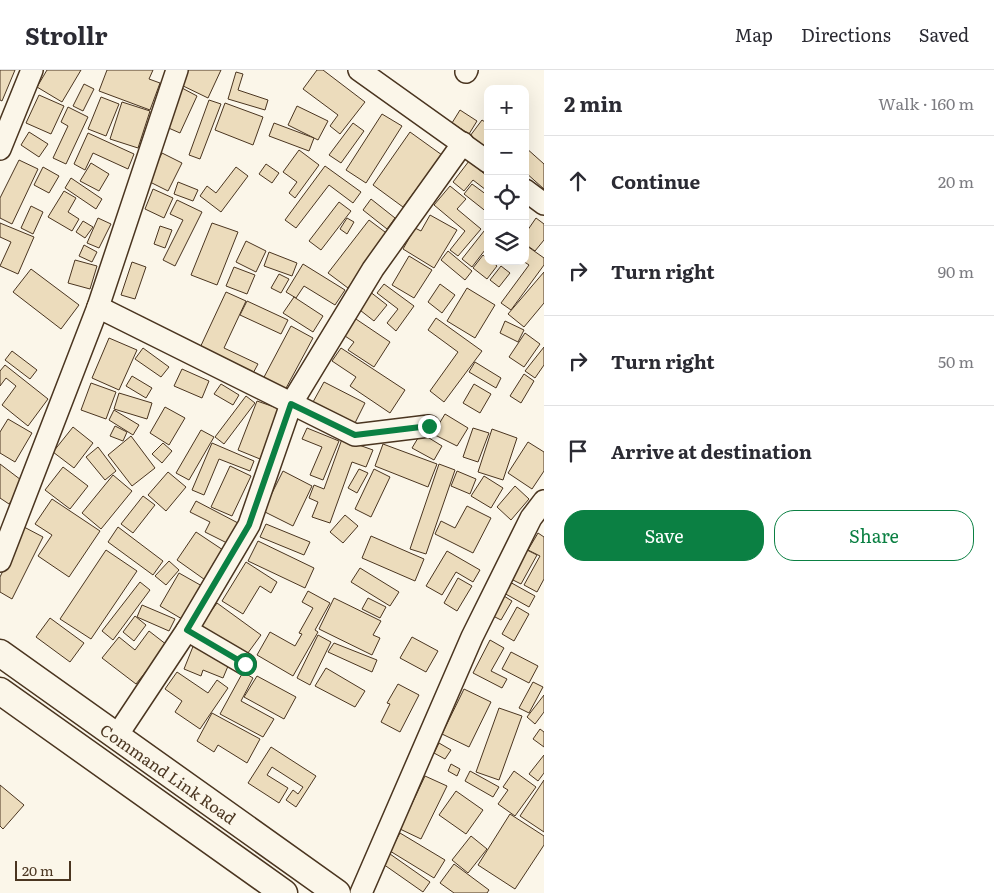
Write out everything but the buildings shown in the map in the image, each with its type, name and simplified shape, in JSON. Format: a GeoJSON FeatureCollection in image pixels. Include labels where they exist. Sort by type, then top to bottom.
{"type":"FeatureCollection","features":[{"type":"Feature","properties":{"kind":"main road","name":"Command Link Road"},"geometry":{"type":"LineString","coordinates":[[0,654],[337,893]]}},
{"type":"Feature","properties":{"kind":"main road","name":"Command Link Road"},"geometry":{"type":"LineString","coordinates":[[0,691],[284,893]]}},
{"type":"Feature","properties":{"kind":"street"},"geometry":{"type":"LineString","coordinates":[[0,149],[32,70]]}},
{"type":"Feature","properties":{"kind":"street"},"geometry":{"type":"LineString","coordinates":[[0,561],[98,307],[177,70]]}},
{"type":"Feature","properties":{"kind":"street"},"geometry":{"type":"LineString","coordinates":[[358,70],[484,159]]}},
{"type":"Feature","properties":{"kind":"street"},"geometry":{"type":"LineString","coordinates":[[116,737],[187,630],[249,525],[291,404],[373,269],[463,143]]}},
{"type":"Feature","properties":{"kind":"street"},"geometry":{"type":"LineString","coordinates":[[529,193],[544,204]]}},
{"type":"Feature","properties":{"kind":"street"},"geometry":{"type":"LineString","coordinates":[[98,307],[355,435],[429,426]]}},
{"type":"Feature","properties":{"kind":"street"},"geometry":{"type":"LineString","coordinates":[[361,893],[472,637],[538,522],[544,501]]}},
{"type":"Feature","properties":{"kind":"street"},"geometry":{"type":"LineString","coordinates":[[187,630],[245,664]]}},
{"type":"Feature","properties":{"kind":"route"},"geometry":{"type":"LineString","coordinates":[[245,664],[187,630],[249,525],[291,404],[355,435],[429,426]]}}]}
